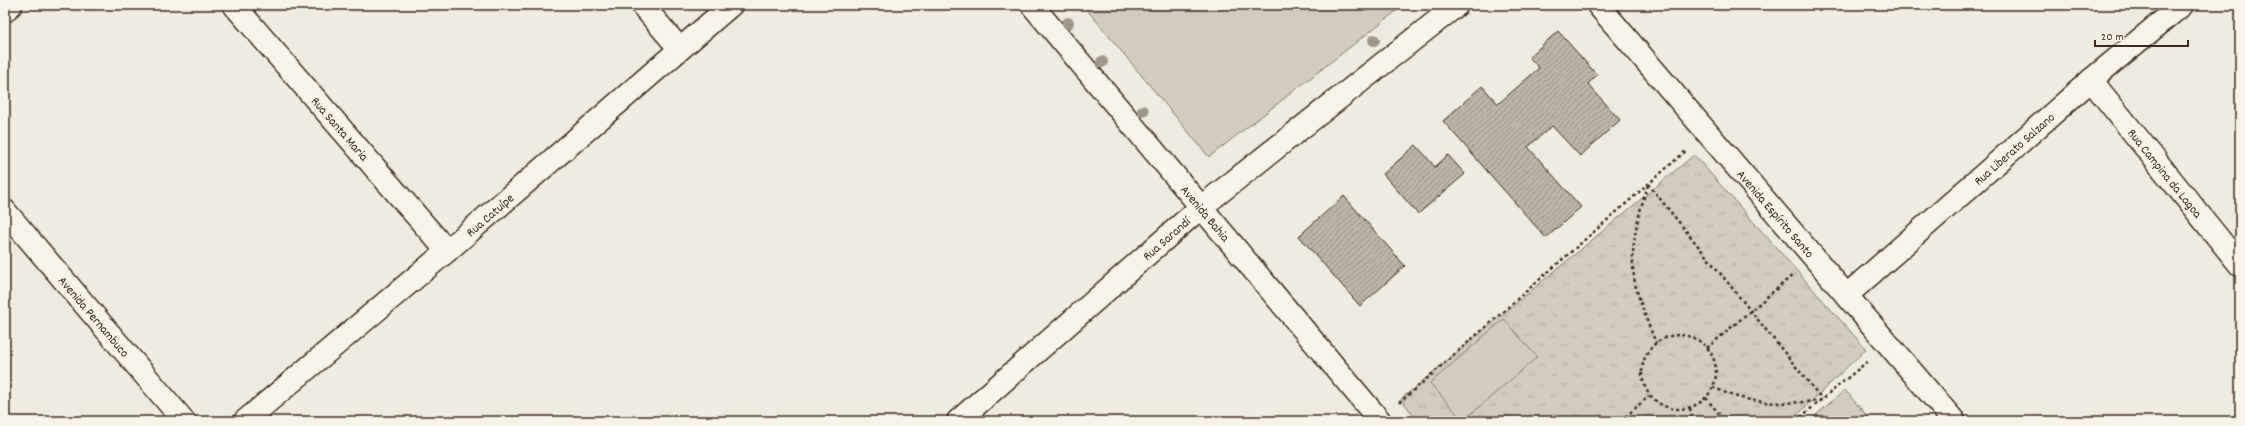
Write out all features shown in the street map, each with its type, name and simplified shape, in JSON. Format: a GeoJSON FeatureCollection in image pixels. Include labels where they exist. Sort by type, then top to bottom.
{"type":"FeatureCollection","features":[{"type":"Feature","properties":{"kind":"street"},"geometry":{"type":"LineString","coordinates":[[5,10],[12,5]]}},
{"type":"Feature","properties":{"kind":"street","name":"Rua Santa Maria"},"geometry":{"type":"LineString","coordinates":[[234,5],[447,251]]}},
{"type":"Feature","properties":{"kind":"street"},"geometry":{"type":"LineString","coordinates":[[642,5],[680,49]]}},
{"type":"Feature","properties":{"kind":"street","name":"Rua Catuípe"},"geometry":{"type":"LineString","coordinates":[[245,421],[447,251],[731,5]]}},
{"type":"Feature","properties":{"kind":"street","name":"Avenida Bahia"},"geometry":{"type":"LineString","coordinates":[[1032,5],[1379,421]]}},
{"type":"Feature","properties":{"kind":"street","name":"Rua Sarandí"},"geometry":{"type":"LineString","coordinates":[[958,421],[1200,208],[1457,5]]}},
{"type":"Feature","properties":{"kind":"street","name":"Avenida Espírito Santo"},"geometry":{"type":"LineString","coordinates":[[1598,5],[1814,258],[1847,294],[1954,421]]}},
{"type":"Feature","properties":{"kind":"street","name":"Rua Liberato Salzano"},"geometry":{"type":"LineString","coordinates":[[1847,294],[2091,80],[2182,5]]}},
{"type":"Feature","properties":{"kind":"street","name":"Rua Campina da Lagoa"},"geometry":{"type":"LineString","coordinates":[[2091,80],[2240,265]]}},
{"type":"Feature","properties":{"kind":"street","name":"Avenida Pernambuco"},"geometry":{"type":"LineString","coordinates":[[5,211],[184,421]]}},
{"type":"Feature","properties":{"kind":"path"},"geometry":{"type":"LineString","coordinates":[[1379,421],[1707,132]]}},
{"type":"Feature","properties":{"kind":"path"},"geometry":{"type":"LineString","coordinates":[[1648,184],[1822,400]]}},
{"type":"Feature","properties":{"kind":"path"},"geometry":{"type":"LineString","coordinates":[[1648,184],[1636,230],[1632,261],[1636,289],[1656,343]]}},
{"type":"Feature","properties":{"kind":"path"},"geometry":{"type":"LineString","coordinates":[[1707,348],[1814,258]]}},
{"type":"Feature","properties":{"kind":"path"},"geometry":{"type":"LineString","coordinates":[[1688,336],[1698,340],[1707,348],[1716,367],[1713,387],[1706,398],[1690,408],[1668,408],[1657,403],[1649,396],[1643,385],[1641,374],[1643,362],[1648,351],[1656,343],[1666,337],[1688,336]]}},
{"type":"Feature","properties":{"kind":"path"},"geometry":{"type":"LineString","coordinates":[[1796,421],[1888,344]]}},
{"type":"Feature","properties":{"kind":"path"},"geometry":{"type":"LineString","coordinates":[[1713,387],[1725,393],[1772,404],[1791,404],[1822,400]]}},
{"type":"Feature","properties":{"kind":"path"},"geometry":{"type":"LineString","coordinates":[[1621,421],[1649,396]]}},
{"type":"Feature","properties":{"kind":"path"},"geometry":{"type":"LineString","coordinates":[[1706,398],[1725,421]]}},
{"type":"Feature","properties":{"kind":"path"},"geometry":{"type":"LineString","coordinates":[[1690,408],[1692,421]]}},
{"type":"Feature","properties":{"kind":"green space"},"geometry":{"type":"Polygon","coordinates":[[[1083,5],[1404,5],[1209,157],[1083,5]]]}},
{"type":"Feature","properties":{"kind":"green space"},"geometry":{"type":"Polygon","coordinates":[[[1694,155],[1866,349],[1791,421],[1418,421],[1401,399],[1694,155]]]}},
{"type":"Feature","properties":{"kind":"green space"},"geometry":{"type":"Polygon","coordinates":[[[1504,319],[1537,357],[1463,421],[1430,383],[1504,319]]]}},
{"type":"Feature","properties":{"kind":"green space"},"geometry":{"type":"Polygon","coordinates":[[[1845,390],[1871,421],[1809,421],[1845,390]]]}},
{"type":"Feature","properties":{"kind":"building"},"geometry":{"type":"Polygon","coordinates":[[[1558,31],[1597,75],[1588,84],[1620,120],[1580,156],[1552,126],[1528,147],[1581,207],[1546,238],[1443,121],[1482,86],[1498,104],[1539,68],[1529,57],[1558,31]]]}},
{"type":"Feature","properties":{"kind":"building"},"geometry":{"type":"Polygon","coordinates":[[[1416,145],[1435,167],[1448,155],[1465,174],[1418,214],[1383,174],[1416,145]]]}},
{"type":"Feature","properties":{"kind":"building"},"geometry":{"type":"Polygon","coordinates":[[[1344,196],[1405,266],[1360,306],[1299,236],[1344,196]]]}}]}
